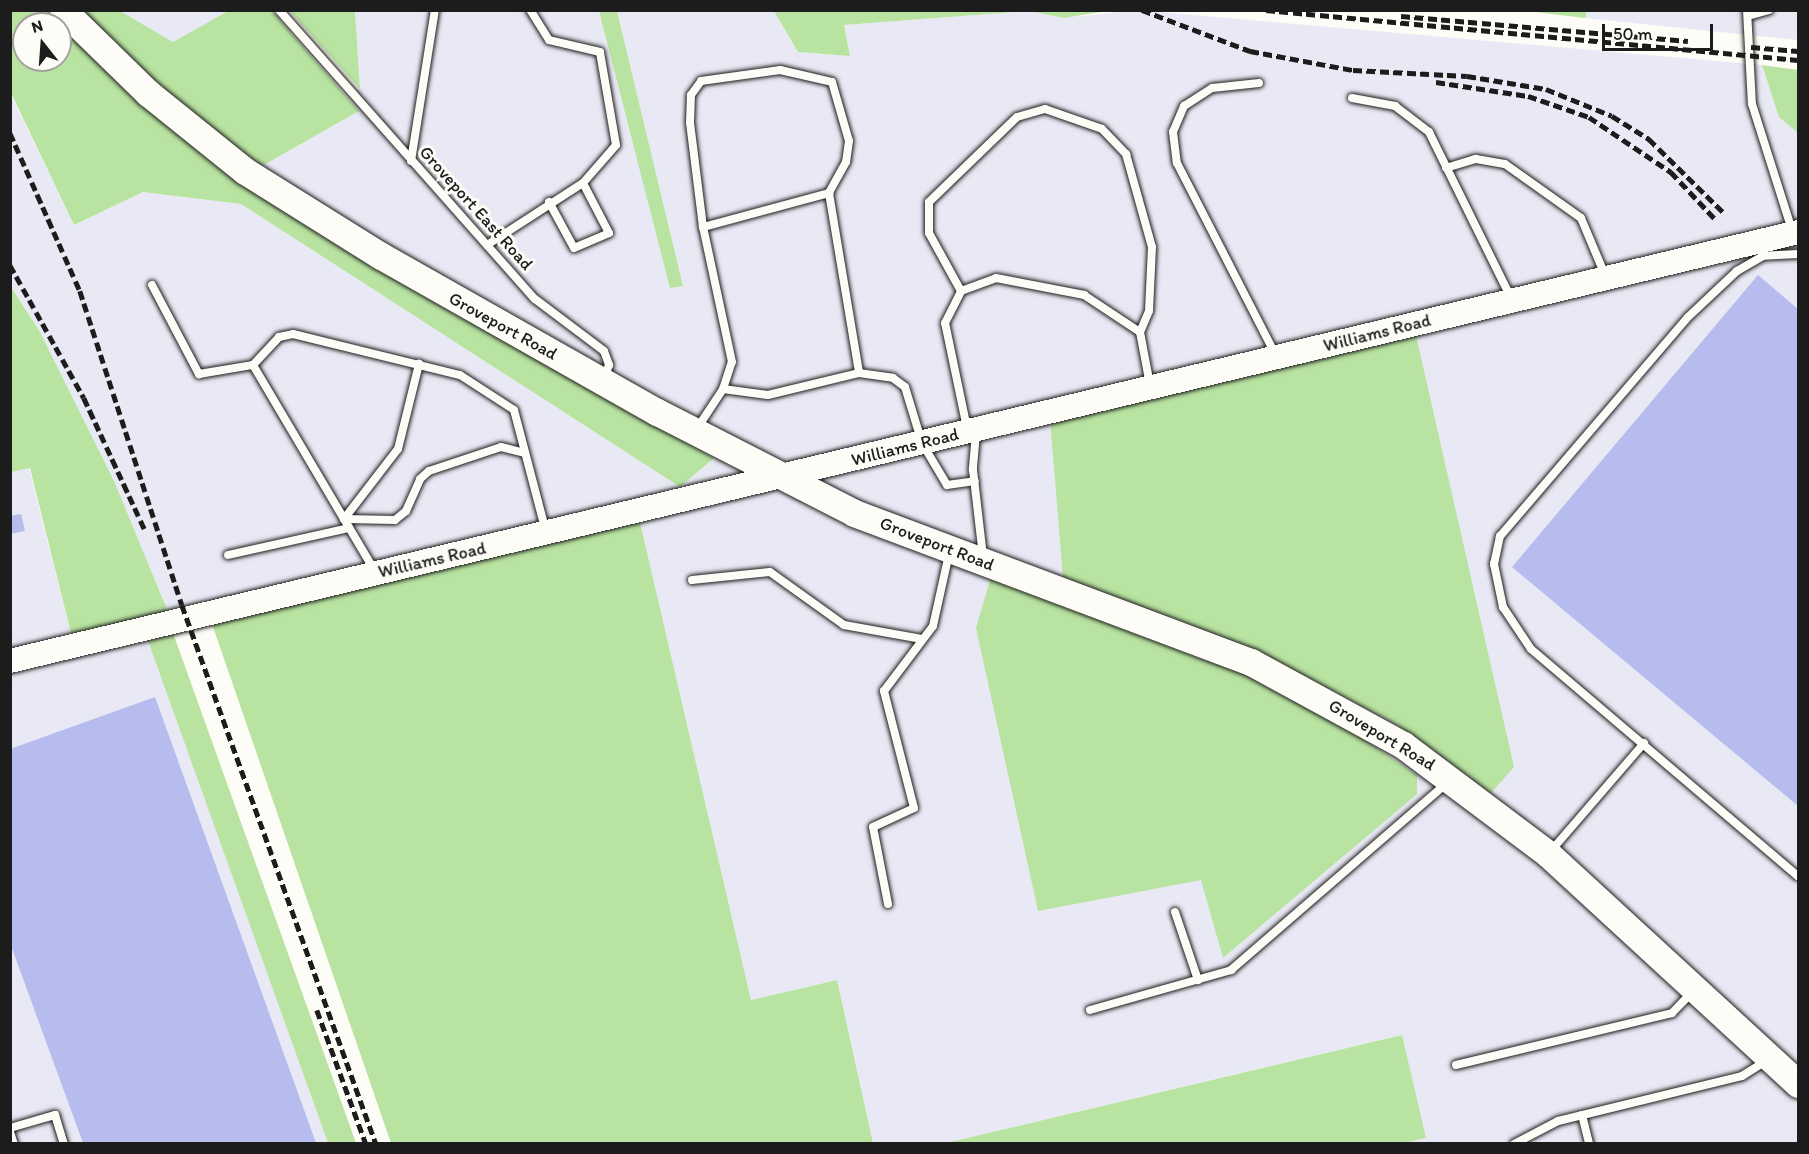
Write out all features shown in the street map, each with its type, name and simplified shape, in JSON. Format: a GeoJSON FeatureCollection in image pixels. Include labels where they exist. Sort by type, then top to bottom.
{"type":"FeatureCollection","features":[{"type":"Feature","properties":{"kind":"main road","name":"Groveport Road"},"geometry":{"type":"LineString","coordinates":[[63,10],[148,93],[245,171],[381,256],[602,382],[781,479],[983,563],[1251,662],[1351,715],[1452,778],[1548,854],[1772,1058],[1796,1076]]}},
{"type":"Feature","properties":{"kind":"main road","name":"Williams Road"},"geometry":{"type":"LineString","coordinates":[[10,661],[547,532],[781,479],[972,430],[1512,300],[1606,278],[1797,240]]}},
{"type":"Feature","properties":{"kind":"lane","name":"Groveport East Road"},"geometry":{"type":"LineString","coordinates":[[279,10],[535,299],[604,351],[609,365],[602,382]]}},
{"type":"Feature","properties":{"kind":"lane"},"geometry":{"type":"LineString","coordinates":[[411,161],[435,10]]}},
{"type":"Feature","properties":{"kind":"lane"},"geometry":{"type":"LineString","coordinates":[[487,245],[549,202],[583,183],[616,145],[600,52],[549,40],[531,10]]}},
{"type":"Feature","properties":{"kind":"lane"},"geometry":{"type":"LineString","coordinates":[[1769,10],[1748,13],[1752,104],[1797,240],[1737,271],[1696,310],[1500,536],[1494,564],[1503,607],[1531,649],[1798,876]]}},
{"type":"Feature","properties":{"kind":"lane"},"geometry":{"type":"LineString","coordinates":[[694,432],[723,389],[732,362],[703,227],[690,123],[691,95],[701,81],[780,69],[832,82],[849,141],[846,162],[829,193],[847,326],[859,373]]}},
{"type":"Feature","properties":{"kind":"lane"},"geometry":{"type":"LineString","coordinates":[[1259,83],[1212,88],[1184,106],[1173,132],[1177,163],[1276,357]]}},
{"type":"Feature","properties":{"kind":"lane"},"geometry":{"type":"LineString","coordinates":[[1352,98],[1395,106],[1429,132],[1512,300]]}},
{"type":"Feature","properties":{"kind":"lane"},"geometry":{"type":"LineString","coordinates":[[961,291],[929,233],[929,202],[1017,117],[1045,109],[1102,129],[1126,154],[1152,247],[1149,310],[1140,332],[1151,387]]}},
{"type":"Feature","properties":{"kind":"lane"},"geometry":{"type":"LineString","coordinates":[[1446,168],[1476,159],[1505,164],[1581,218],[1606,278]]}},
{"type":"Feature","properties":{"kind":"lane"},"geometry":{"type":"LineString","coordinates":[[549,202],[574,248],[609,233],[583,183]]}},
{"type":"Feature","properties":{"kind":"lane"},"geometry":{"type":"LineString","coordinates":[[703,227],[829,193]]}},
{"type":"Feature","properties":{"kind":"lane"},"geometry":{"type":"LineString","coordinates":[[983,563],[972,430],[945,323],[961,291],[996,278],[1041,284],[1084,295],[1140,332]]}},
{"type":"Feature","properties":{"kind":"lane"},"geometry":{"type":"LineString","coordinates":[[152,285],[199,374],[253,365],[279,338],[293,334],[460,375],[507,402],[514,410],[521,452],[547,532]]}},
{"type":"Feature","properties":{"kind":"lane"},"geometry":{"type":"LineString","coordinates":[[344,519],[398,449],[418,364]]}},
{"type":"Feature","properties":{"kind":"lane"},"geometry":{"type":"LineString","coordinates":[[253,365],[376,573]]}},
{"type":"Feature","properties":{"kind":"lane"},"geometry":{"type":"LineString","coordinates":[[723,389],[768,395],[859,373],[893,378],[905,387],[922,443],[947,485],[975,481]]}},
{"type":"Feature","properties":{"kind":"lane"},"geometry":{"type":"LineString","coordinates":[[344,519],[395,520],[406,511],[429,471],[501,447],[521,452]]}},
{"type":"Feature","properties":{"kind":"lane"},"geometry":{"type":"LineString","coordinates":[[228,555],[349,528]]}},
{"type":"Feature","properties":{"kind":"lane"},"geometry":{"type":"LineString","coordinates":[[888,904],[873,827],[914,808],[884,691],[933,626],[950,550]]}},
{"type":"Feature","properties":{"kind":"lane"},"geometry":{"type":"LineString","coordinates":[[692,580],[770,572],[844,625],[922,639]]}},
{"type":"Feature","properties":{"kind":"lane"},"geometry":{"type":"LineString","coordinates":[[1548,854],[1644,743]]}},
{"type":"Feature","properties":{"kind":"lane"},"geometry":{"type":"LineString","coordinates":[[1090,1010],[1231,970],[1452,778]]}},
{"type":"Feature","properties":{"kind":"lane"},"geometry":{"type":"LineString","coordinates":[[1175,912],[1198,980]]}},
{"type":"Feature","properties":{"kind":"lane"},"geometry":{"type":"LineString","coordinates":[[1456,1065],[1672,1013],[1695,989]]}},
{"type":"Feature","properties":{"kind":"lane"},"geometry":{"type":"LineString","coordinates":[[1514,1143],[1582,1115],[1742,1076],[1772,1058]]}},
{"type":"Feature","properties":{"kind":"lane"},"geometry":{"type":"LineString","coordinates":[[14,1143],[10,1130],[55,1115],[64,1143]]}},
{"type":"Feature","properties":{"kind":"lane"},"geometry":{"type":"LineString","coordinates":[[1582,1115],[1589,1143]]}},
{"type":"Feature","properties":{"kind":"shaded area"},"geometry":{"type":"Polygon","coordinates":[[[1136,10],[1762,65],[1779,117],[1798,133],[1798,1143],[1404,1143],[1426,1138],[1401,1035],[946,1143],[873,1143],[837,980],[751,1000],[639,519],[211,621],[205,600],[169,614],[114,481],[40,332],[11,285],[10,93],[74,225],[143,192],[241,204],[680,487],[714,458],[399,281],[262,166],[359,111],[345,93],[360,89],[355,11],[599,11],[671,288],[683,286],[617,11],[774,11],[798,52],[850,56],[844,25],[1029,11],[1064,18],[1136,10]]]}},
{"type":"Feature","properties":{"kind":"shaded area"},"geometry":{"type":"Polygon","coordinates":[[[1587,10],[1798,11],[1798,40],[1585,18],[1587,10]]]}},
{"type":"Feature","properties":{"kind":"shaded area"},"geometry":{"type":"Polygon","coordinates":[[[120,11],[228,11],[173,42],[120,11]]]}},
{"type":"Feature","properties":{"kind":"shaded area"},"geometry":{"type":"Polygon","coordinates":[[[29,467],[72,637],[142,622],[328,1143],[11,1144],[10,472],[29,467]]]}},
{"type":"Feature","properties":{"kind":"green space"},"geometry":{"type":"Polygon","coordinates":[[[1587,10],[1585,18],[1527,11],[1587,10]]]}},
{"type":"Feature","properties":{"kind":"green space"},"geometry":{"type":"Polygon","coordinates":[[[11,11],[48,12],[12,12],[12,72],[72,72],[72,36],[126,89],[399,281],[714,458],[680,487],[241,204],[143,192],[74,225],[11,93],[11,11]]]}},
{"type":"Feature","properties":{"kind":"green space"},"geometry":{"type":"Polygon","coordinates":[[[78,11],[120,11],[173,42],[228,11],[272,11],[359,111],[262,166],[171,98],[78,11]]]}},
{"type":"Feature","properties":{"kind":"green space"},"geometry":{"type":"Polygon","coordinates":[[[290,11],[355,11],[360,89],[290,11]]]}},
{"type":"Feature","properties":{"kind":"green space"},"geometry":{"type":"Polygon","coordinates":[[[599,11],[617,11],[683,286],[670,288],[599,11]]]}},
{"type":"Feature","properties":{"kind":"green space"},"geometry":{"type":"Polygon","coordinates":[[[774,11],[1029,11],[844,25],[850,56],[798,52],[774,11]]]}},
{"type":"Feature","properties":{"kind":"green space"},"geometry":{"type":"Polygon","coordinates":[[[1029,11],[1107,11],[1064,18],[1029,11]]]}},
{"type":"Feature","properties":{"kind":"green space"},"geometry":{"type":"Polygon","coordinates":[[[1762,65],[1798,70],[1798,133],[1779,117],[1762,65]]]}},
{"type":"Feature","properties":{"kind":"green space"},"geometry":{"type":"Polygon","coordinates":[[[10,285],[40,332],[114,481],[169,614],[72,637],[30,468],[11,472],[10,285]]]}},
{"type":"Feature","properties":{"kind":"green space"},"geometry":{"type":"Polygon","coordinates":[[[1415,331],[1514,767],[1491,793],[1396,724],[1303,675],[1178,620],[1063,578],[1050,419],[1415,331]]]}},
{"type":"Feature","properties":{"kind":"green space"},"geometry":{"type":"Polygon","coordinates":[[[639,518],[751,1000],[837,980],[873,1143],[391,1143],[211,621],[639,518]]]}},
{"type":"Feature","properties":{"kind":"green space"},"geometry":{"type":"Polygon","coordinates":[[[991,577],[1197,652],[1310,704],[1417,775],[1417,794],[1223,958],[1201,880],[1038,911],[976,628],[991,577]]]}},
{"type":"Feature","properties":{"kind":"green space"},"geometry":{"type":"Polygon","coordinates":[[[173,633],[356,1143],[328,1143],[147,638],[173,633]]]}},
{"type":"Feature","properties":{"kind":"green space"},"geometry":{"type":"Polygon","coordinates":[[[1402,1035],[1426,1138],[1404,1143],[946,1143],[1402,1035]]]}},
{"type":"Feature","properties":{"kind":"building"},"geometry":{"type":"Polygon","coordinates":[[[1758,275],[1798,309],[1798,806],[1512,567],[1758,275]]]}},
{"type":"Feature","properties":{"kind":"building"},"geometry":{"type":"Polygon","coordinates":[[[21,514],[25,531],[10,534],[10,516],[21,514]]]}},
{"type":"Feature","properties":{"kind":"building"},"geometry":{"type":"Polygon","coordinates":[[[155,697],[316,1143],[83,1143],[10,943],[10,749],[155,697]]]}},
{"type":"Feature","properties":{"kind":"railway"},"geometry":{"type":"LineString","coordinates":[[1142,10],[1250,51],[1353,70],[1467,76],[1546,89],[1612,116],[1649,139],[1725,214]]}},
{"type":"Feature","properties":{"kind":"railway"},"geometry":{"type":"LineString","coordinates":[[1266,10],[1798,60]]}},
{"type":"Feature","properties":{"kind":"railway"},"geometry":{"type":"LineString","coordinates":[[1401,16],[1688,41]]}},
{"type":"Feature","properties":{"kind":"railway"},"geometry":{"type":"LineString","coordinates":[[1751,47],[1798,51]]}},
{"type":"Feature","properties":{"kind":"railway"},"geometry":{"type":"LineString","coordinates":[[1436,82],[1528,96],[1589,117],[1671,172],[1717,221]]}},
{"type":"Feature","properties":{"kind":"railway"},"geometry":{"type":"LineString","coordinates":[[10,133],[80,291],[182,605],[376,1144]]}},
{"type":"Feature","properties":{"kind":"railway"},"geometry":{"type":"LineString","coordinates":[[10,265],[84,398],[145,530]]}},
{"type":"Feature","properties":{"kind":"railway"},"geometry":{"type":"LineString","coordinates":[[317,1010],[366,1144]]}}]}
